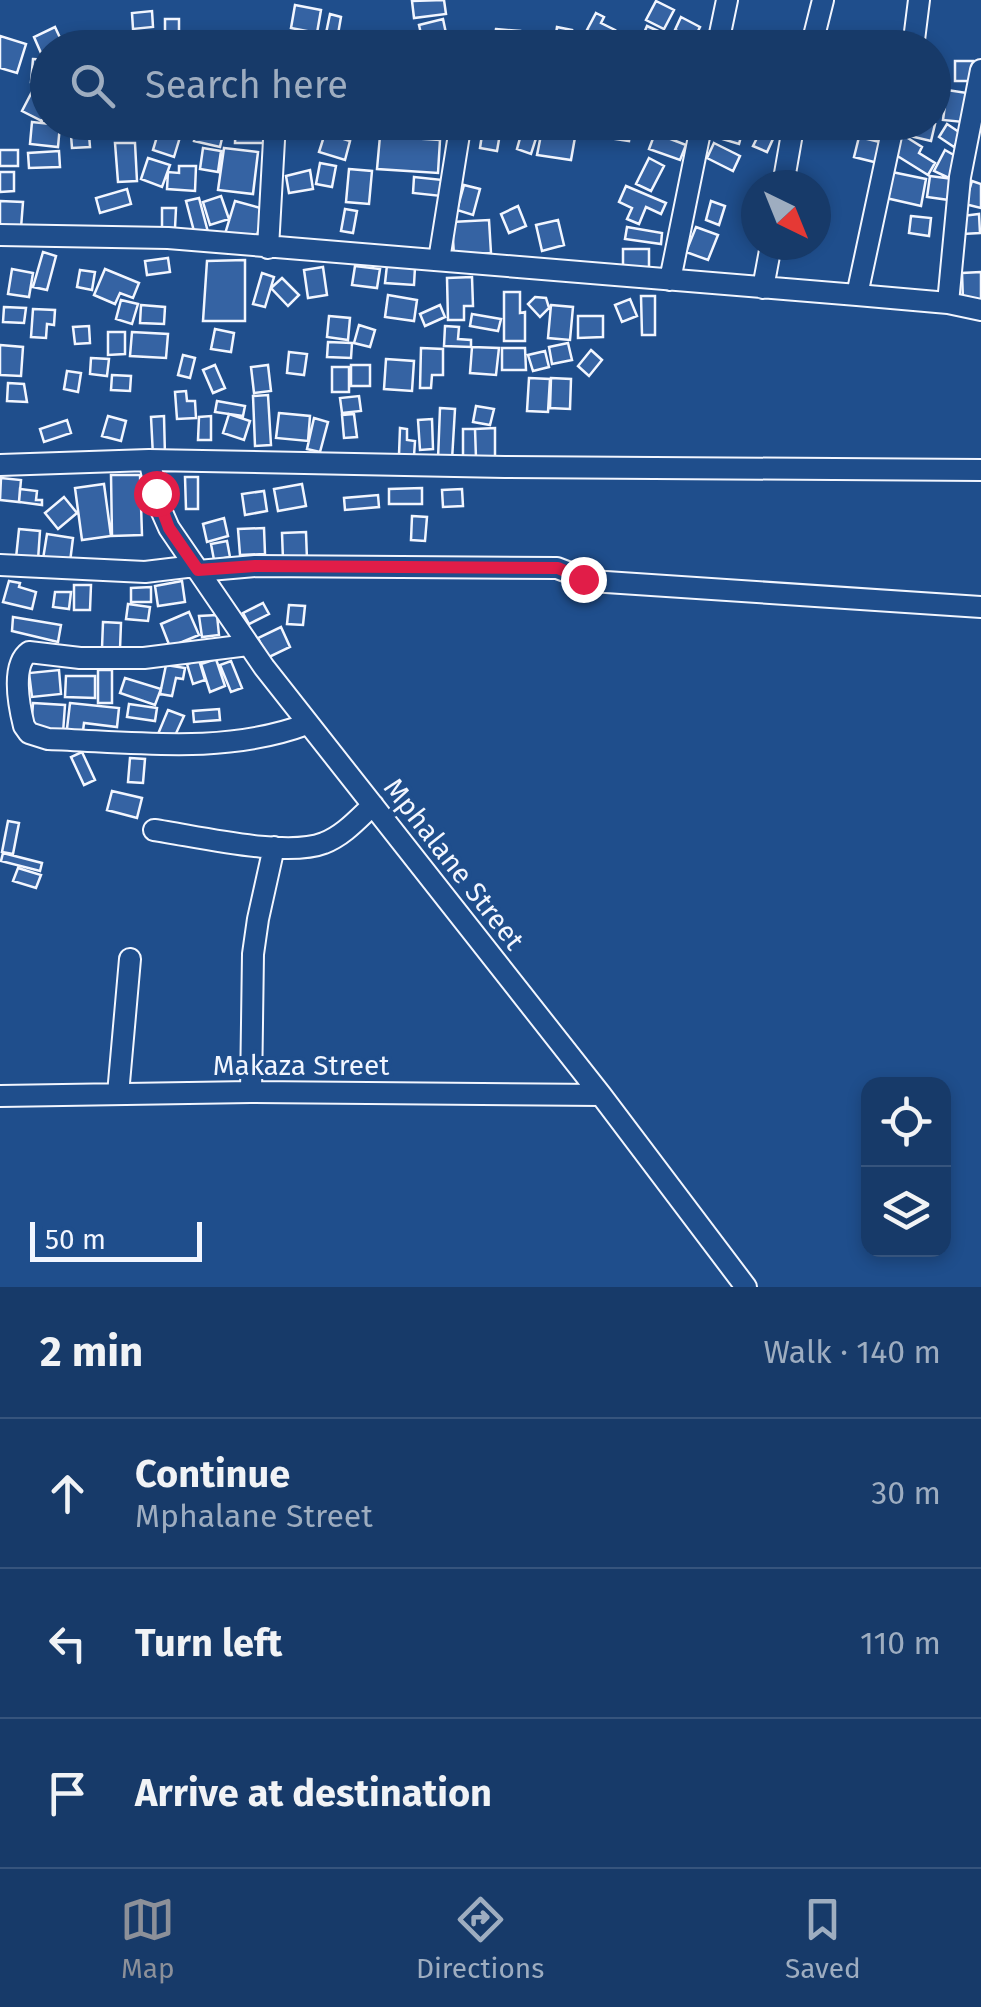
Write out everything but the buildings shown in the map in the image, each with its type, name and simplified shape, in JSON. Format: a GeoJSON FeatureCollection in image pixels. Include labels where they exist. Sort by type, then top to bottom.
{"type":"FeatureCollection","features":[{"type":"Feature","properties":{"kind":"street"},"geometry":{"type":"LineString","coordinates":[[721,30],[727,0]]}},
{"type":"Feature","properties":{"kind":"street"},"geometry":{"type":"LineString","coordinates":[[814,30],[822,0]]}},
{"type":"Feature","properties":{"kind":"street"},"geometry":{"type":"LineString","coordinates":[[915,30],[919,0]]}},
{"type":"Feature","properties":{"kind":"street"},"geometry":{"type":"LineString","coordinates":[[948,303],[960,177],[981,70]]}},
{"type":"Feature","properties":{"kind":"street"},"geometry":{"type":"LineString","coordinates":[[268,248],[275,140]]}},
{"type":"Feature","properties":{"kind":"street"},"geometry":{"type":"LineString","coordinates":[[438,260],[457,140]]}},
{"type":"Feature","properties":{"kind":"street"},"geometry":{"type":"LineString","coordinates":[[670,280],[698,140]]}},
{"type":"Feature","properties":{"kind":"street"},"geometry":{"type":"LineString","coordinates":[[786,170],[791,140]]}},
{"type":"Feature","properties":{"kind":"street"},"geometry":{"type":"LineString","coordinates":[[857,295],[890,140]]}},
{"type":"Feature","properties":{"kind":"street"},"geometry":{"type":"LineString","coordinates":[[0,235],[168,238],[948,303],[981,310]]}},
{"type":"Feature","properties":{"kind":"street"},"geometry":{"type":"LineString","coordinates":[[762,288],[768,260]]}},
{"type":"Feature","properties":{"kind":"street"},"geometry":{"type":"LineString","coordinates":[[0,464],[148,460],[524,468],[981,470]]}},
{"type":"Feature","properties":{"kind":"street","name":"Mphalane Street"},"geometry":{"type":"LineString","coordinates":[[148,460],[161,510],[248,644],[746,1287]]}},
{"type":"Feature","properties":{"kind":"street"},"geometry":{"type":"LineString","coordinates":[[0,566],[144,572],[255,566],[558,568],[591,581],[981,607]]}},
{"type":"Feature","properties":{"kind":"street"},"geometry":{"type":"LineString","coordinates":[[248,644],[189,654],[112,659],[28,652],[18,666],[24,726],[30,734],[48,739],[222,744],[278,735],[307,724]]}},
{"type":"Feature","properties":{"kind":"street"},"geometry":{"type":"LineString","coordinates":[[154,830],[274,847],[327,842],[372,805]]}},
{"type":"Feature","properties":{"kind":"street"},"geometry":{"type":"LineString","coordinates":[[250,1092],[254,954],[274,847]]}},
{"type":"Feature","properties":{"kind":"street"},"geometry":{"type":"LineString","coordinates":[[118,1094],[130,960]]}},
{"type":"Feature","properties":{"kind":"street","name":"Makaza Street"},"geometry":{"type":"LineString","coordinates":[[0,1096],[250,1092],[601,1095]]}},
{"type":"Feature","properties":{"kind":"route"},"geometry":{"type":"LineString","coordinates":[[156,493],[169,528],[198,570],[255,566],[558,568],[583,579]]}}]}
